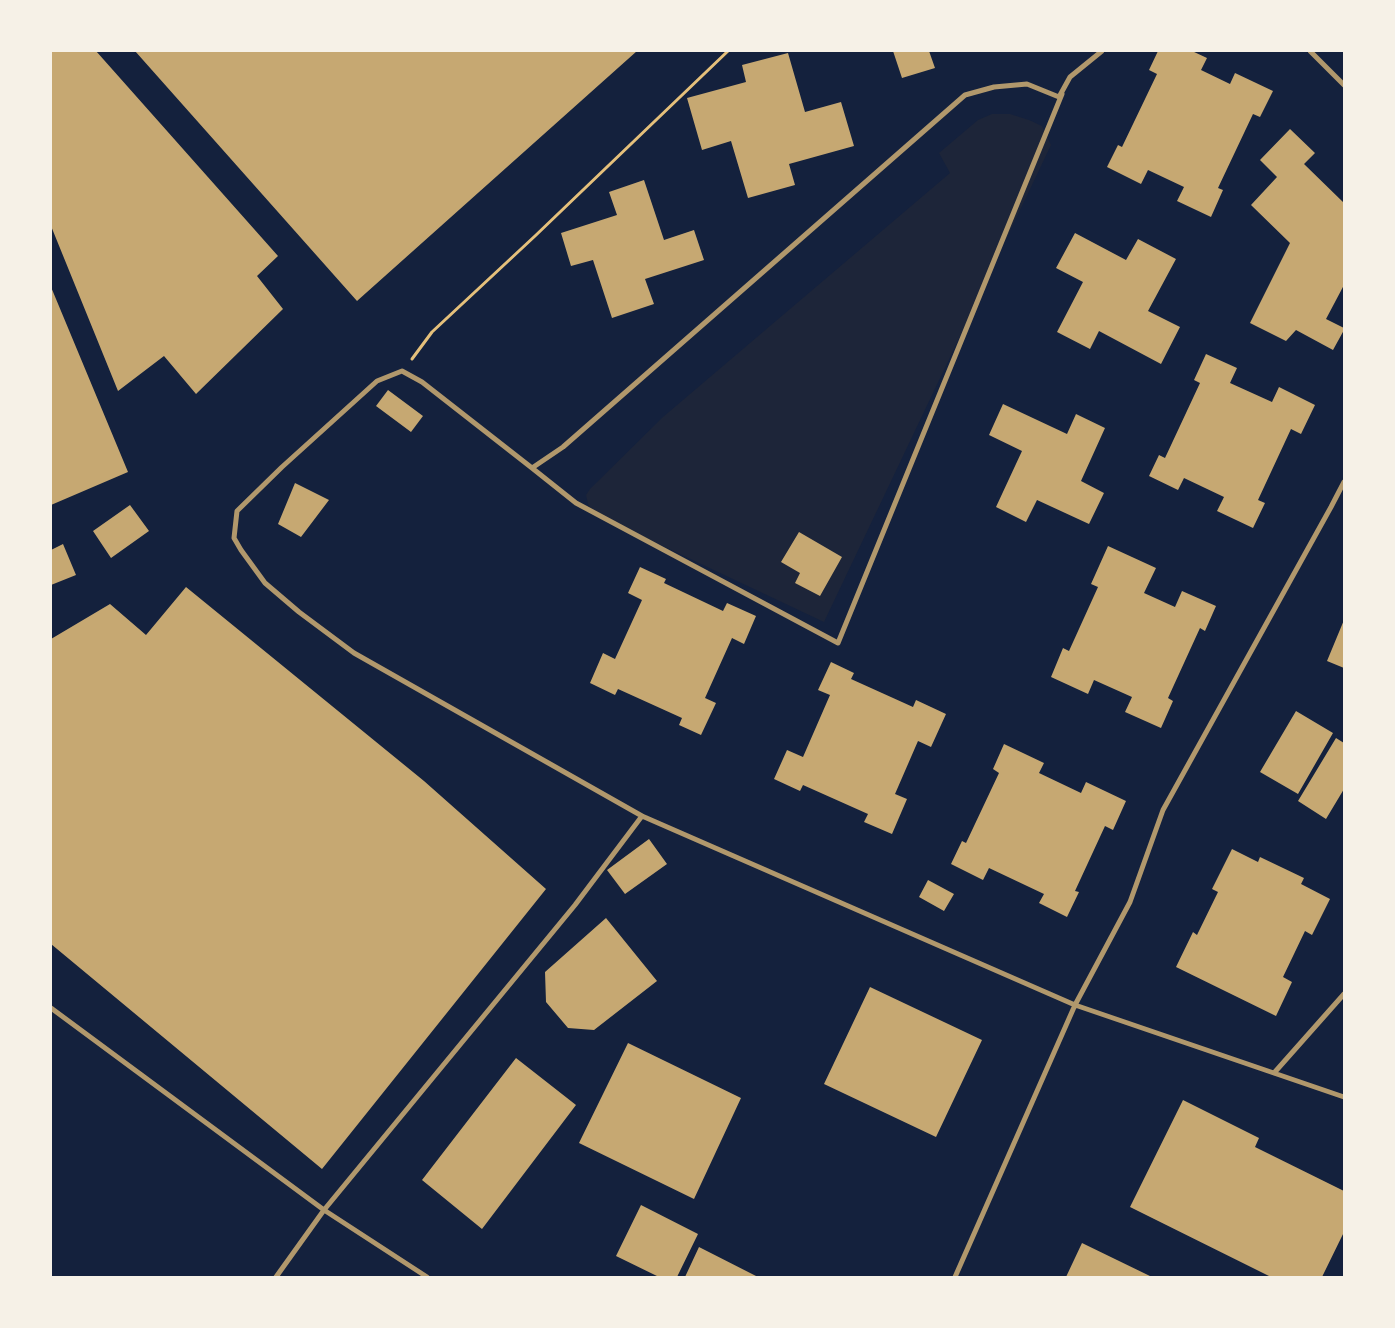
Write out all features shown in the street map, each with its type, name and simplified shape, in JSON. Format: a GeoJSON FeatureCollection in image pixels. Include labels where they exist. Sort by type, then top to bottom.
{"type":"FeatureCollection","features":[{"type":"Feature","properties":{"kind":"street"},"geometry":{"type":"LineString","coordinates":[[532,468],[563,447],[965,95],[994,87],[1027,84],[1059,97],[1070,77],[1102,51]]}},
{"type":"Feature","properties":{"kind":"street"},"geometry":{"type":"LineString","coordinates":[[1310,51],[1344,85]]}},
{"type":"Feature","properties":{"kind":"street"},"geometry":{"type":"LineString","coordinates":[[1070,77],[838,643],[576,503],[422,382],[402,371],[377,381],[282,467],[238,511],[234,538],[265,582],[299,612],[354,653],[642,816],[1075,1005],[1344,1097]]}},
{"type":"Feature","properties":{"kind":"street"},"geometry":{"type":"LineString","coordinates":[[955,1277],[1075,1005],[1130,902],[1163,810],[1344,482]]}},
{"type":"Feature","properties":{"kind":"street"},"geometry":{"type":"LineString","coordinates":[[276,1277],[324,1210],[575,905],[642,816]]}},
{"type":"Feature","properties":{"kind":"street"},"geometry":{"type":"LineString","coordinates":[[1274,1073],[1344,994]]}},
{"type":"Feature","properties":{"kind":"street"},"geometry":{"type":"LineString","coordinates":[[51,1008],[324,1210],[427,1277]]}},
{"type":"Feature","properties":{"kind":"path"},"geometry":{"type":"LineString","coordinates":[[402,371],[432,332],[728,51]]}},
{"type":"Feature","properties":{"kind":"shaded area"},"geometry":{"type":"Polygon","coordinates":[[[992,114],[1010,114],[1042,126],[1051,145],[824,622],[593,513],[586,495],[590,489],[663,417],[950,173],[939,153],[978,120],[992,114]]]}},
{"type":"Feature","properties":{"kind":"building"},"geometry":{"type":"Polygon","coordinates":[[[51,51],[96,51],[278,256],[257,276],[283,309],[196,394],[164,356],[118,391],[51,226],[51,51]]]}},
{"type":"Feature","properties":{"kind":"building"},"geometry":{"type":"Polygon","coordinates":[[[135,51],[637,51],[357,301],[135,51]]]}},
{"type":"Feature","properties":{"kind":"building"},"geometry":{"type":"Polygon","coordinates":[[[893,51],[929,51],[935,68],[902,78],[893,51]]]}},
{"type":"Feature","properties":{"kind":"building"},"geometry":{"type":"Polygon","coordinates":[[[1158,51],[1192,51],[1207,58],[1201,70],[1230,84],[1235,73],[1273,91],[1260,117],[1253,114],[1218,188],[1223,190],[1211,217],[1177,201],[1184,187],[1148,170],[1141,184],[1107,167],[1118,145],[1122,147],[1157,74],[1149,70],[1158,51]]]}},
{"type":"Feature","properties":{"kind":"building"},"geometry":{"type":"Polygon","coordinates":[[[788,53],[805,112],[841,102],[854,146],[789,164],[795,185],[748,198],[731,141],[702,150],[687,98],[746,82],[742,65],[788,53]]]}},
{"type":"Feature","properties":{"kind":"building"},"geometry":{"type":"Polygon","coordinates":[[[1290,129],[1315,153],[1304,164],[1344,203],[1344,285],[1326,319],[1344,328],[1344,330],[1333,350],[1296,330],[1286,341],[1250,323],[1290,243],[1251,205],[1277,177],[1260,160],[1290,129]]]}},
{"type":"Feature","properties":{"kind":"building"},"geometry":{"type":"Polygon","coordinates":[[[644,180],[664,240],[694,230],[704,260],[645,279],[654,304],[612,318],[593,260],[571,266],[561,233],[617,215],[609,192],[644,180]]]}},
{"type":"Feature","properties":{"kind":"building"},"geometry":{"type":"Polygon","coordinates":[[[1075,233],[1126,260],[1138,239],[1176,259],[1148,311],[1180,327],[1161,364],[1099,331],[1090,349],[1057,332],[1083,282],[1056,268],[1075,233]]]}},
{"type":"Feature","properties":{"kind":"building"},"geometry":{"type":"Polygon","coordinates":[[[51,287],[128,472],[51,505],[51,287]]]}},
{"type":"Feature","properties":{"kind":"building"},"geometry":{"type":"Polygon","coordinates":[[[1206,354],[1237,368],[1230,383],[1272,402],[1279,387],[1315,405],[1301,434],[1291,429],[1258,500],[1265,503],[1253,528],[1217,511],[1224,497],[1184,478],[1178,490],[1149,476],[1159,455],[1165,458],[1200,383],[1194,380],[1206,354]]]}},
{"type":"Feature","properties":{"kind":"building"},"geometry":{"type":"Polygon","coordinates":[[[388,390],[423,416],[411,432],[376,406],[388,390]]]}},
{"type":"Feature","properties":{"kind":"building"},"geometry":{"type":"Polygon","coordinates":[[[1003,404],[1067,434],[1076,414],[1105,428],[1081,481],[1104,493],[1089,524],[1037,500],[1026,522],[996,507],[1022,451],[989,435],[1003,404]]]}},
{"type":"Feature","properties":{"kind":"building"},"geometry":{"type":"Polygon","coordinates":[[[295,483],[329,500],[301,537],[278,524],[295,483]]]}},
{"type":"Feature","properties":{"kind":"building"},"geometry":{"type":"Polygon","coordinates":[[[130,505],[149,531],[111,558],[93,531],[130,505]]]}},
{"type":"Feature","properties":{"kind":"building"},"geometry":{"type":"Polygon","coordinates":[[[799,532],[842,557],[820,596],[795,583],[800,573],[781,562],[799,532]]]}},
{"type":"Feature","properties":{"kind":"building"},"geometry":{"type":"Polygon","coordinates":[[[63,544],[76,575],[51,585],[51,550],[63,544]]]}},
{"type":"Feature","properties":{"kind":"building"},"geometry":{"type":"Polygon","coordinates":[[[1108,546],[1156,568],[1144,593],[1175,607],[1182,591],[1216,606],[1205,631],[1200,628],[1168,698],[1173,701],[1161,728],[1125,712],[1132,697],[1094,680],[1088,694],[1051,677],[1063,648],[1069,651],[1098,587],[1091,584],[1108,546]]]}},
{"type":"Feature","properties":{"kind":"building"},"geometry":{"type":"Polygon","coordinates":[[[640,567],[666,579],[664,583],[723,611],[727,603],[756,616],[744,644],[732,638],[705,698],[716,703],[701,735],[679,725],[682,718],[618,689],[615,695],[590,683],[603,653],[615,659],[642,600],[628,593],[640,567]]]}},
{"type":"Feature","properties":{"kind":"building"},"geometry":{"type":"Polygon","coordinates":[[[186,587],[424,781],[546,889],[322,1169],[51,944],[51,639],[110,604],[146,635],[186,587]]]}},
{"type":"Feature","properties":{"kind":"building"},"geometry":{"type":"Polygon","coordinates":[[[1344,620],[1344,668],[1327,661],[1344,620]]]}},
{"type":"Feature","properties":{"kind":"building"},"geometry":{"type":"Polygon","coordinates":[[[831,662],[854,673],[851,679],[913,707],[916,700],[946,714],[931,747],[918,741],[895,794],[907,799],[892,834],[864,822],[868,814],[803,785],[800,791],[774,779],[787,750],[803,757],[830,695],[818,690],[831,662]]]}},
{"type":"Feature","properties":{"kind":"building"},"geometry":{"type":"Polygon","coordinates":[[[1296,711],[1333,733],[1298,794],[1260,772],[1296,711]]]}},
{"type":"Feature","properties":{"kind":"building"},"geometry":{"type":"Polygon","coordinates":[[[1336,738],[1344,743],[1344,789],[1326,819],[1298,801],[1336,738]]]}},
{"type":"Feature","properties":{"kind":"building"},"geometry":{"type":"Polygon","coordinates":[[[1004,744],[1044,763],[1039,773],[1081,793],[1086,782],[1126,801],[1113,830],[1105,826],[1075,891],[1079,892],[1067,917],[1039,903],[1044,894],[989,868],[983,880],[951,864],[962,841],[966,843],[999,773],[993,769],[1004,744]]]}},
{"type":"Feature","properties":{"kind":"building"},"geometry":{"type":"Polygon","coordinates":[[[649,839],[667,864],[625,894],[607,870],[649,839]]]}},
{"type":"Feature","properties":{"kind":"building"},"geometry":{"type":"Polygon","coordinates":[[[1232,849],[1258,862],[1260,857],[1304,878],[1301,884],[1330,899],[1312,935],[1305,931],[1283,977],[1292,982],[1276,1016],[1176,967],[1193,932],[1197,935],[1218,892],[1212,889],[1232,849]]]}},
{"type":"Feature","properties":{"kind":"building"},"geometry":{"type":"Polygon","coordinates":[[[928,880],[954,894],[944,911],[919,897],[928,880]]]}},
{"type":"Feature","properties":{"kind":"building"},"geometry":{"type":"Polygon","coordinates":[[[606,918],[657,981],[594,1030],[568,1028],[546,1002],[545,972],[606,918]]]}},
{"type":"Feature","properties":{"kind":"building"},"geometry":{"type":"Polygon","coordinates":[[[870,987],[982,1040],[936,1137],[824,1084],[870,987]]]}},
{"type":"Feature","properties":{"kind":"building"},"geometry":{"type":"Polygon","coordinates":[[[628,1043],[741,1098],[694,1199],[579,1143],[628,1043]]]}},
{"type":"Feature","properties":{"kind":"building"},"geometry":{"type":"Polygon","coordinates":[[[516,1058],[576,1105],[482,1229],[422,1180],[516,1058]]]}},
{"type":"Feature","properties":{"kind":"building"},"geometry":{"type":"Polygon","coordinates":[[[1183,1100],[1259,1138],[1255,1147],[1344,1191],[1344,1232],[1322,1277],[1271,1277],[1130,1207],[1183,1100]]]}},
{"type":"Feature","properties":{"kind":"building"},"geometry":{"type":"Polygon","coordinates":[[[641,1205],[698,1234],[677,1277],[659,1277],[616,1256],[641,1205]]]}},
{"type":"Feature","properties":{"kind":"building"},"geometry":{"type":"Polygon","coordinates":[[[1082,1243],[1152,1277],[1066,1277],[1082,1243]]]}},
{"type":"Feature","properties":{"kind":"building"},"geometry":{"type":"Polygon","coordinates":[[[699,1247],[758,1277],[685,1277],[699,1247]]]}}]}
